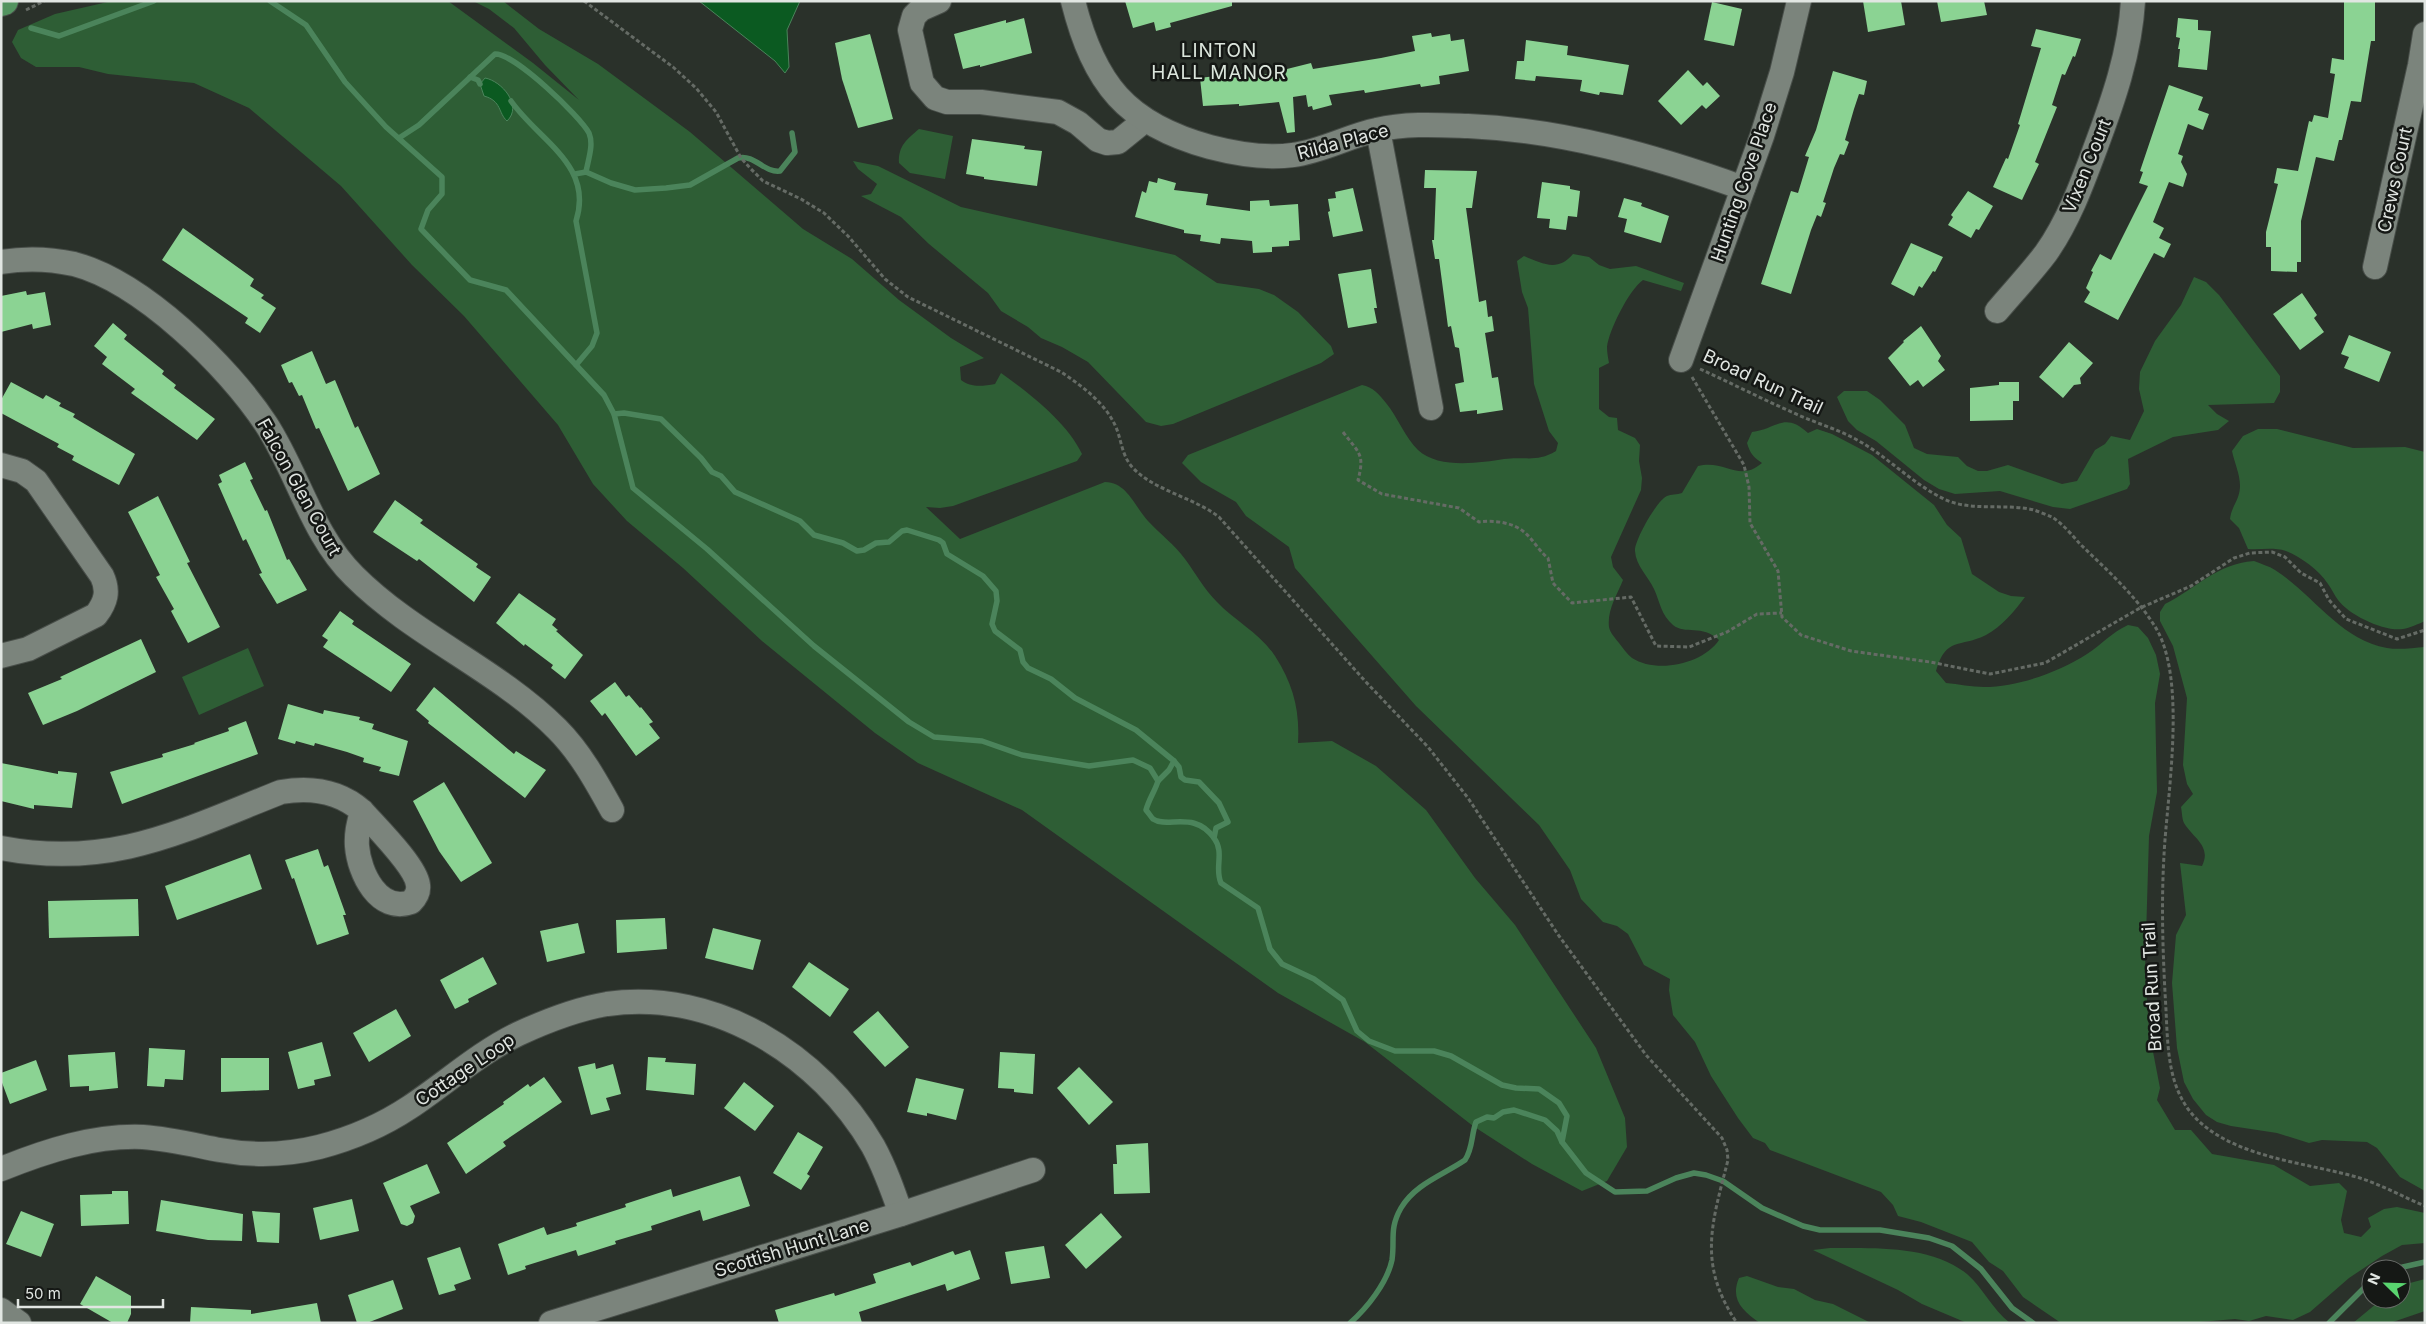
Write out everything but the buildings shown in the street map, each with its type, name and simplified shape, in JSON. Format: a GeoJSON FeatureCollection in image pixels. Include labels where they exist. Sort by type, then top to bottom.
{"type":"FeatureCollection","features":[{"type":"Feature","properties":{"kind":"street"},"geometry":{"type":"LineString","coordinates":[[939,1],[921,9],[914,16],[910,30],[922,83],[935,98],[947,102],[981,102],[1058,112],[1078,123],[1098,140],[1107,143],[1118,142],[1144,121]]}},
{"type":"Feature","properties":{"kind":"street","name":"Rilda Place"},"geometry":{"type":"LineString","coordinates":[[1072,1],[1086,45],[1100,75],[1121,102],[1144,121],[1196,143],[1232,152],[1268,157],[1314,152],[1378,130],[1431,126],[1468,126],[1532,132],[1620,148],[1681,166],[1743,188]]}},
{"type":"Feature","properties":{"kind":"street","name":"Hunting Cove Place"},"geometry":{"type":"LineString","coordinates":[[1681,360],[1743,188],[1782,72],[1799,1]]}},
{"type":"Feature","properties":{"kind":"street","name":"Vixen Court"},"geometry":{"type":"LineString","coordinates":[[1997,311],[2046,253],[2064,223],[2084,178],[2125,61],[2132,24],[2133,1]]}},
{"type":"Feature","properties":{"kind":"street","name":"Crews Court"},"geometry":{"type":"LineString","coordinates":[[2375,267],[2420,65],[2425,34]]}},
{"type":"Feature","properties":{"kind":"street"},"geometry":{"type":"LineString","coordinates":[[1378,130],[1431,408]]}},
{"type":"Feature","properties":{"kind":"street","name":"Falcon Glen Court"},"geometry":{"type":"LineString","coordinates":[[1,262],[45,260],[75,264],[104,276],[165,314],[208,354],[252,405],[286,460],[329,545],[349,572],[390,608],[532,706],[551,723],[580,756],[612,810]]}},
{"type":"Feature","properties":{"kind":"street"},"geometry":{"type":"LineString","coordinates":[[1,465],[22,471],[36,480],[102,576],[106,594],[103,606],[96,615],[28,649],[1,656]]}},
{"type":"Feature","properties":{"kind":"street"},"geometry":{"type":"LineString","coordinates":[[1,848],[78,855],[114,851],[156,841],[281,792],[300,789],[320,790],[340,796],[362,811]]}},
{"type":"Feature","properties":{"kind":"street","name":"Cottage Loop"},"geometry":{"type":"LineString","coordinates":[[1,1169],[38,1154],[110,1138],[141,1137],[175,1140],[222,1150],[257,1154],[291,1152],[320,1147],[350,1137],[387,1120],[482,1055],[543,1023],[587,1008],[637,1002],[691,1008],[733,1021],[765,1036],[795,1056],[829,1087],[853,1116],[874,1148],[890,1182],[901,1214]]}},
{"type":"Feature","properties":{"kind":"street","name":"Scottish Hunt Lane"},"geometry":{"type":"LineString","coordinates":[[551,1323],[901,1214],[1032,1170]]}},
{"type":"Feature","properties":{"kind":"street"},"geometry":{"type":"LineString","coordinates":[[1,1310],[19,1323]]}},
{"type":"Feature","properties":{"kind":"path"},"geometry":{"type":"LineString","coordinates":[[584,1],[673,67],[696,88],[716,112],[741,158],[763,181],[801,199],[824,214],[848,236],[866,258],[893,285],[908,297],[1061,372],[1082,386],[1100,404],[1115,425],[1124,455],[1131,466],[1144,478],[1206,506],[1219,517],[1365,680],[1428,747],[1468,798],[1559,936],[1646,1055],[1722,1138],[1727,1150],[1728,1160],[1711,1226],[1710,1248],[1713,1270],[1724,1298],[1738,1323]]}},
{"type":"Feature","properties":{"kind":"path","name":"Broad Run Trail"},"geometry":{"type":"LineString","coordinates":[[1681,360],[1861,442],[1926,490],[1949,502],[2008,506],[2036,511],[2053,518],[2100,564],[2140,608],[2160,635],[2170,668],[2172,726],[2164,858],[2162,963],[2169,1058],[2174,1082],[2184,1104],[2200,1123],[2220,1138],[2239,1148],[2364,1179],[2425,1206]]}},
{"type":"Feature","properties":{"kind":"path","name":"Broad Run Trail"},"geometry":{"type":"LineString","coordinates":[[1681,360],[1744,465],[1749,487],[1750,524],[1778,571],[1782,613]]}},
{"type":"Feature","properties":{"kind":"path"},"geometry":{"type":"LineString","coordinates":[[1343,432],[1360,454],[1363,462],[1358,480],[1382,494],[1459,508],[1479,522],[1494,520],[1524,531],[1539,551],[1548,558],[1553,583],[1572,603],[1631,597],[1636,604],[1641,621],[1656,646],[1689,647],[1727,632],[1757,614],[1782,613],[1782,617],[1801,636],[1852,651],[1930,662],[1990,674],[2045,663],[2140,608],[2190,586],[2234,558],[2250,553],[2272,552],[2285,557],[2301,572],[2320,583],[2329,600],[2346,619],[2397,639],[2425,630]]}},
{"type":"Feature","properties":{"kind":"shaded area"},"geometry":{"type":"Polygon","coordinates":[[[112,1],[448,1],[533,63],[579,100],[545,65],[514,28],[489,9],[473,1],[503,1],[539,29],[598,64],[690,132],[803,229],[852,259],[899,300],[951,338],[984,358],[960,367],[961,380],[973,385],[995,384],[1001,373],[1035,399],[1057,420],[1067,431],[1082,454],[1077,461],[953,506],[940,508],[926,507],[960,539],[1105,482],[1113,483],[1125,491],[1148,521],[1181,554],[1212,597],[1263,641],[1275,656],[1291,687],[1294,698],[1298,719],[1298,743],[1332,741],[1376,766],[1426,810],[1475,878],[1515,925],[1596,1048],[1625,1118],[1627,1147],[1607,1181],[1582,1191],[1532,1164],[1473,1126],[1365,1042],[1278,993],[1022,810],[918,763],[875,733],[762,641],[683,568],[627,521],[593,484],[558,425],[464,316],[412,265],[341,186],[249,108],[194,83],[108,74],[79,67],[36,67],[21,58],[12,42],[18,30],[55,14],[112,1]]]}},
{"type":"Feature","properties":{"kind":"shaded area"},"geometry":{"type":"Polygon","coordinates":[[[699,1],[800,1],[787,30],[789,67],[785,73],[775,61],[699,1]]]}},
{"type":"Feature","properties":{"kind":"shaded area"},"geometry":{"type":"Polygon","coordinates":[[[485,78],[504,89],[512,102],[513,108],[507,121],[497,104],[484,96],[480,84],[485,78]]]}},
{"type":"Feature","properties":{"kind":"shaded area"},"geometry":{"type":"Polygon","coordinates":[[[919,129],[953,136],[945,179],[910,173],[899,163],[902,147],[919,129]]]}},
{"type":"Feature","properties":{"kind":"shaded area"},"geometry":{"type":"Polygon","coordinates":[[[853,161],[878,166],[961,207],[1175,255],[1217,283],[1259,289],[1274,295],[1298,312],[1331,346],[1334,354],[1321,363],[1173,424],[1161,426],[1146,422],[1088,362],[1062,347],[1041,338],[1028,327],[1001,311],[988,293],[929,244],[901,217],[861,196],[871,194],[877,184],[858,169],[853,161]]]}},
{"type":"Feature","properties":{"kind":"shaded area"},"geometry":{"type":"Polygon","coordinates":[[[1573,254],[1589,257],[1599,265],[1610,269],[1636,266],[1684,283],[1681,291],[1643,280],[1638,285],[1620,311],[1612,331],[1607,347],[1609,363],[1599,368],[1599,409],[1609,417],[1617,418],[1618,430],[1635,438],[1640,445],[1641,490],[1611,557],[1613,567],[1623,580],[1611,609],[1609,627],[1613,636],[1627,653],[1642,663],[1666,666],[1679,664],[1702,655],[1719,640],[1706,632],[1678,628],[1669,621],[1663,613],[1652,584],[1636,556],[1635,551],[1638,539],[1658,505],[1667,496],[1682,493],[1698,466],[1716,465],[1739,471],[1754,469],[1762,463],[1752,454],[1747,443],[1752,432],[1786,422],[1793,423],[1808,433],[1817,429],[1832,434],[1872,455],[1934,505],[1947,525],[1961,538],[1972,574],[1999,592],[2011,596],[2025,597],[2017,608],[1992,631],[1977,639],[1955,645],[1944,652],[1936,671],[1946,683],[1984,687],[2011,684],[2038,677],[2076,661],[2128,625],[2138,627],[2148,638],[2156,655],[2160,674],[2155,703],[2157,792],[2149,836],[2145,971],[2149,1031],[2160,1088],[2157,1100],[2175,1130],[2191,1130],[2212,1154],[2274,1165],[2310,1186],[2339,1183],[2347,1191],[2341,1220],[2344,1233],[2361,1237],[2371,1227],[2368,1218],[2384,1209],[2397,1207],[2425,1213],[2425,1243],[2402,1245],[2378,1259],[2361,1259],[2361,1270],[2310,1312],[2293,1320],[2266,1316],[2249,1321],[2235,1319],[2188,1323],[2061,1323],[2023,1297],[2003,1271],[1989,1262],[1972,1242],[1921,1222],[1898,1216],[1893,1205],[1881,1192],[1770,1150],[1765,1143],[1753,1138],[1711,1076],[1695,1042],[1673,1015],[1669,990],[1670,979],[1644,965],[1628,934],[1617,926],[1603,922],[1581,899],[1570,870],[1539,825],[1416,706],[1295,568],[1289,547],[1246,516],[1236,502],[1201,482],[1182,463],[1188,455],[1362,385],[1373,389],[1381,397],[1390,408],[1409,440],[1418,450],[1436,460],[1471,463],[1511,458],[1536,458],[1549,455],[1556,451],[1558,443],[1549,431],[1534,384],[1528,308],[1522,292],[1517,261],[1524,256],[1550,265],[1556,265],[1567,260],[1573,254]]]}},
{"type":"Feature","properties":{"kind":"shaded area"},"geometry":{"type":"Polygon","coordinates":[[[2194,277],[2206,282],[2219,295],[2280,376],[2280,392],[2274,403],[2208,405],[2217,414],[2229,421],[2218,430],[2173,437],[2128,459],[2130,484],[2127,489],[2070,509],[2053,507],[2000,491],[1955,494],[1939,489],[1924,480],[1876,441],[1857,430],[1848,421],[1837,397],[1844,391],[1867,391],[1880,400],[1905,425],[1914,448],[1927,454],[1958,457],[1967,466],[1978,471],[1987,471],[2008,465],[2062,484],[2077,481],[2095,450],[2105,444],[2111,436],[2130,440],[2144,411],[2139,389],[2140,372],[2155,341],[2181,305],[2194,277]]]}},
{"type":"Feature","properties":{"kind":"shaded area"},"geometry":{"type":"Polygon","coordinates":[[[2258,429],[2277,429],[2353,448],[2405,447],[2425,452],[2425,621],[2403,629],[2386,628],[2377,625],[2358,617],[2343,606],[2320,574],[2298,557],[2281,550],[2248,549],[2239,528],[2230,519],[2240,491],[2232,451],[2243,436],[2258,429]]]}},
{"type":"Feature","properties":{"kind":"shaded area"},"geometry":{"type":"Polygon","coordinates":[[[2254,561],[2273,569],[2289,580],[2355,636],[2387,648],[2425,647],[2425,1191],[2400,1177],[2377,1148],[2367,1142],[2322,1140],[2309,1143],[2277,1133],[2217,1122],[2206,1115],[2193,1099],[2184,1082],[2177,1048],[2172,983],[2176,935],[2186,915],[2180,863],[2202,866],[2205,853],[2200,843],[2184,823],[2182,817],[2181,807],[2193,794],[2187,784],[2183,765],[2187,698],[2173,646],[2160,621],[2160,612],[2165,604],[2218,572],[2241,563],[2254,561]]]}},
{"type":"Feature","properties":{"kind":"shaded area"},"geometry":{"type":"Polygon","coordinates":[[[248,648],[264,686],[199,715],[182,677],[248,648]]]}},
{"type":"Feature","properties":{"kind":"shaded area"},"geometry":{"type":"Polygon","coordinates":[[[1830,1248],[1902,1250],[1937,1258],[1967,1274],[2010,1323],[1967,1323],[1922,1304],[1898,1290],[1813,1250],[1830,1248]]]}},
{"type":"Feature","properties":{"kind":"shaded area"},"geometry":{"type":"Polygon","coordinates":[[[1747,1276],[1778,1287],[1794,1289],[1815,1300],[1833,1304],[1871,1323],[1760,1323],[1743,1309],[1737,1298],[1736,1292],[1739,1278],[1747,1276]]]}},
{"type":"Feature","properties":{"kind":"shaded area"},"geometry":{"type":"Polygon","coordinates":[[[2425,1279],[2425,1311],[2390,1323],[2353,1323],[2370,1309],[2411,1309],[2411,1283],[2425,1279]]]}},
{"type":"Feature","properties":{"kind":"waterway"},"geometry":{"type":"LineString","coordinates":[[31,28],[59,36],[154,1]]}},
{"type":"Feature","properties":{"kind":"waterway"},"geometry":{"type":"LineString","coordinates":[[270,1],[306,25],[345,82],[386,127],[442,177],[442,194],[428,210],[421,229],[470,280],[506,290],[604,395],[614,414],[633,488],[707,549],[814,646],[909,722],[934,737],[982,741],[1022,755],[1089,766],[1133,760],[1150,768],[1158,781],[1146,810],[1153,819],[1159,822],[1190,822],[1206,830],[1214,838],[1219,849],[1218,872],[1221,883],[1258,908],[1270,949],[1282,964],[1314,979],[1343,1000],[1357,1031],[1369,1041],[1395,1051],[1434,1051],[1451,1056],[1502,1085],[1539,1089],[1559,1103],[1567,1116],[1562,1142]]}},
{"type":"Feature","properties":{"kind":"waterway"},"geometry":{"type":"LineString","coordinates":[[399,138],[419,125],[495,54],[504,56],[531,74],[560,100],[583,125],[589,133],[591,142],[586,172]]}},
{"type":"Feature","properties":{"kind":"waterway"},"geometry":{"type":"LineString","coordinates":[[470,77],[478,80],[480,84]]}},
{"type":"Feature","properties":{"kind":"waterway"},"geometry":{"type":"LineString","coordinates":[[511,101],[561,155],[571,169],[577,184],[580,201],[576,221],[597,333],[592,346],[576,365]]}},
{"type":"Feature","properties":{"kind":"waterway"},"geometry":{"type":"LineString","coordinates":[[575,174],[586,172],[611,183],[635,190],[690,185],[738,158],[744,157],[774,171],[780,171],[795,152],[792,133]]}},
{"type":"Feature","properties":{"kind":"waterway"},"geometry":{"type":"LineString","coordinates":[[614,414],[624,413],[661,419],[701,458],[712,472],[721,476],[735,492],[800,521],[814,535],[843,543],[857,551],[864,550],[876,543],[889,542],[902,531],[907,530],[939,540],[943,543],[947,554],[983,576],[996,591],[997,601],[992,624],[995,631],[1020,650],[1023,662],[1028,668],[1051,679],[1075,698],[1136,730],[1174,761],[1169,770],[1158,781]]}},
{"type":"Feature","properties":{"kind":"waterway"},"geometry":{"type":"LineString","coordinates":[[1174,761],[1179,767],[1181,777],[1185,780],[1199,782],[1219,803],[1228,822],[1216,828],[1214,838]]}},
{"type":"Feature","properties":{"kind":"waterway"},"geometry":{"type":"LineString","coordinates":[[1350,1323],[1369,1303],[1386,1277],[1392,1260],[1395,1222],[1397,1215],[1407,1200],[1422,1186],[1465,1160],[1476,1122],[1487,1117],[1494,1118],[1503,1112],[1514,1110],[1545,1120],[1557,1131],[1562,1142],[1586,1173],[1615,1192],[1647,1191],[1676,1178],[1694,1173],[1723,1181],[1762,1208],[1803,1226],[1820,1230],[1880,1230],[1929,1238],[1952,1246],[1981,1269],[2012,1308],[2033,1323]]}},
{"type":"Feature","properties":{"kind":"waterway"},"geometry":{"type":"LineString","coordinates":[[2411,1265],[2425,1262]]}},
{"type":"Feature","properties":{"kind":"waterway"},"geometry":{"type":"LineString","coordinates":[[2329,1323],[2361,1291]]}},
{"type":"Feature","properties":{"kind":"district","name":"LINTON HALL MANOR"},"geometry":{"type":"Point","coordinates":[1219,61]}}]}
